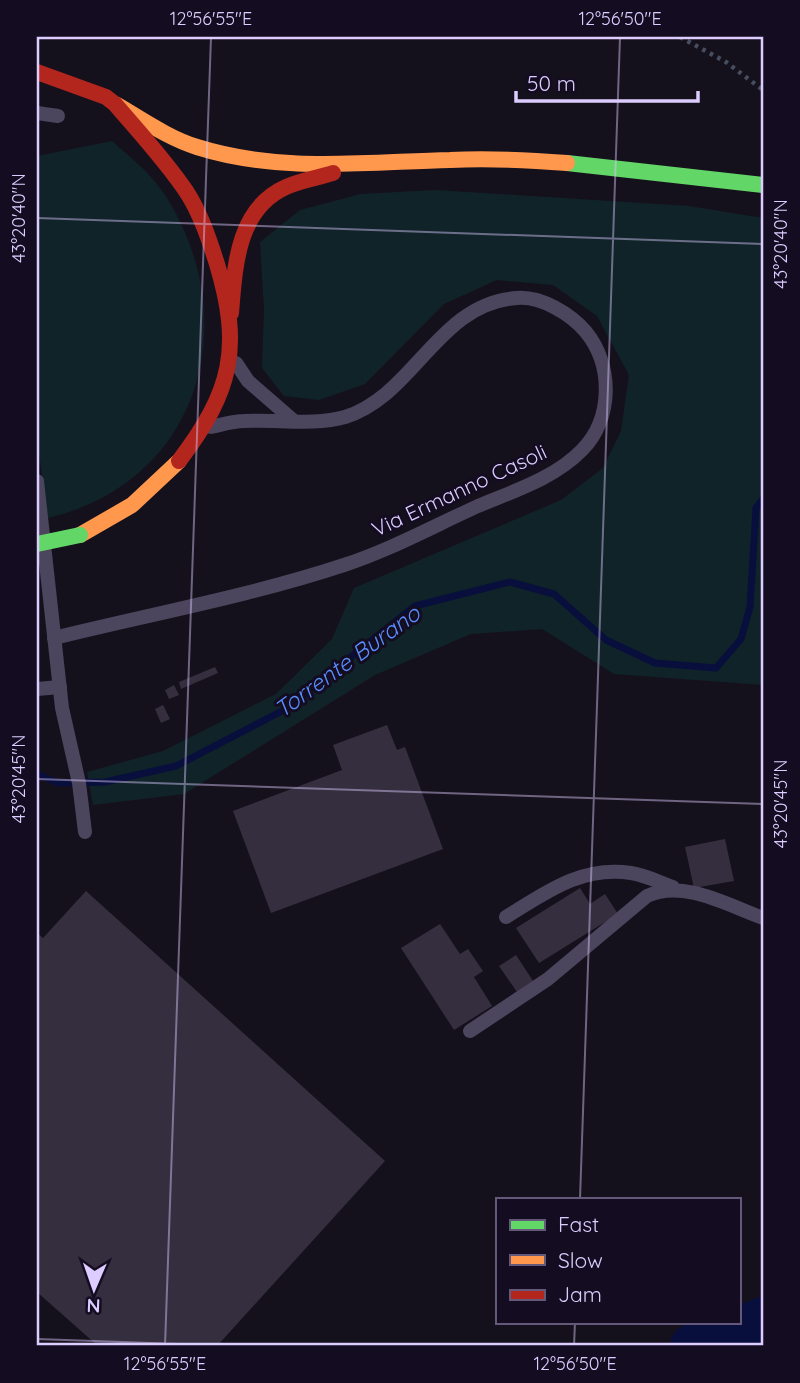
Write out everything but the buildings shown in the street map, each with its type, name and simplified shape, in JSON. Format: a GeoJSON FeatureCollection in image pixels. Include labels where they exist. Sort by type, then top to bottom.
{"type":"FeatureCollection","features":[{"type":"Feature","properties":{"kind":"main road"},"geometry":{"type":"LineString","coordinates":[[37,72],[106,97],[200,148],[257,160],[361,165],[488,159],[610,168],[763,185]]}},
{"type":"Feature","properties":{"kind":"main road"},"geometry":{"type":"LineString","coordinates":[[115,104],[193,202],[214,251],[230,326]]}},
{"type":"Feature","properties":{"kind":"main road"},"geometry":{"type":"LineString","coordinates":[[37,544],[80,534],[137,503],[171,473],[204,429],[231,357],[230,326],[236,256],[253,211],[283,188],[361,165]]}},
{"type":"Feature","properties":{"kind":"lane"},"geometry":{"type":"LineString","coordinates":[[37,113],[58,116]]}},
{"type":"Feature","properties":{"kind":"lane","name":"Via Ermanno Casoli"},"geometry":{"type":"LineString","coordinates":[[54,638],[346,564],[553,473],[583,449],[601,419],[607,387],[598,352],[579,324],[560,310],[519,297],[488,304],[447,328],[384,397],[344,417],[240,421],[204,429]]}},
{"type":"Feature","properties":{"kind":"lane"},"geometry":{"type":"LineString","coordinates":[[231,357],[248,381],[294,421]]}},
{"type":"Feature","properties":{"kind":"lane"},"geometry":{"type":"LineString","coordinates":[[37,481],[60,687],[79,783],[85,832]]}},
{"type":"Feature","properties":{"kind":"lane"},"geometry":{"type":"LineString","coordinates":[[37,689],[60,687]]}},
{"type":"Feature","properties":{"kind":"lane"},"geometry":{"type":"LineString","coordinates":[[506,916],[570,878],[597,873],[631,873],[763,918]]}},
{"type":"Feature","properties":{"kind":"lane"},"geometry":{"type":"LineString","coordinates":[[470,1031],[548,979],[646,896],[660,890],[677,888]]}},
{"type":"Feature","properties":{"kind":"path"},"geometry":{"type":"LineString","coordinates":[[680,37],[726,62],[763,90]]}},
{"type":"Feature","properties":{"kind":"shaded area"},"geometry":{"type":"Polygon","coordinates":[[[112,141],[141,167],[167,198],[190,246],[203,296],[203,345],[193,392],[173,434],[141,471],[100,499],[48,518],[37,439],[37,156],[112,141]]]}},
{"type":"Feature","properties":{"kind":"shaded area"},"geometry":{"type":"Polygon","coordinates":[[[435,190],[689,206],[763,218],[763,685],[614,674],[542,629],[471,634],[375,675],[184,794],[93,805],[87,772],[163,751],[276,694],[332,639],[354,588],[561,500],[603,468],[621,431],[629,375],[597,316],[553,285],[497,280],[444,304],[365,384],[319,400],[284,396],[262,368],[264,309],[260,242],[300,210],[361,194],[435,190]]]}},
{"type":"Feature","properties":{"kind":"waterway","name":"Torrente Burano"},"geometry":{"type":"LineString","coordinates":[[37,774],[58,783],[105,782],[176,766],[284,710],[415,606],[510,582],[554,594],[606,640],[655,663],[716,668],[741,639],[750,607],[756,508],[763,499]]}},
{"type":"Feature","properties":{"kind":"waterway"},"geometry":{"type":"LineString","coordinates":[[692,1346],[763,1319]]}},
{"type":"Feature","properties":{"kind":"traffic: fast"},"geometry":{"type":"LineString","coordinates":[[567,163],[763,185]]}},
{"type":"Feature","properties":{"kind":"traffic: fast"},"geometry":{"type":"LineString","coordinates":[[37,544],[80,535]]}},
{"type":"Feature","properties":{"kind":"traffic: slow"},"geometry":{"type":"LineString","coordinates":[[117,105],[186,143],[228,155],[259,160],[322,164],[479,159],[567,163]]}},
{"type":"Feature","properties":{"kind":"traffic: slow"},"geometry":{"type":"LineString","coordinates":[[80,535],[132,505],[179,461]]}},
{"type":"Feature","properties":{"kind":"traffic: jam"},"geometry":{"type":"LineString","coordinates":[[37,72],[106,97],[115,104],[161,157],[186,191],[207,235],[225,294],[230,345],[221,390],[197,436],[179,461]]}},
{"type":"Feature","properties":{"kind":"traffic: jam"},"geometry":{"type":"LineString","coordinates":[[231,313],[237,258],[248,224],[257,209],[286,187],[333,173]]}}]}
